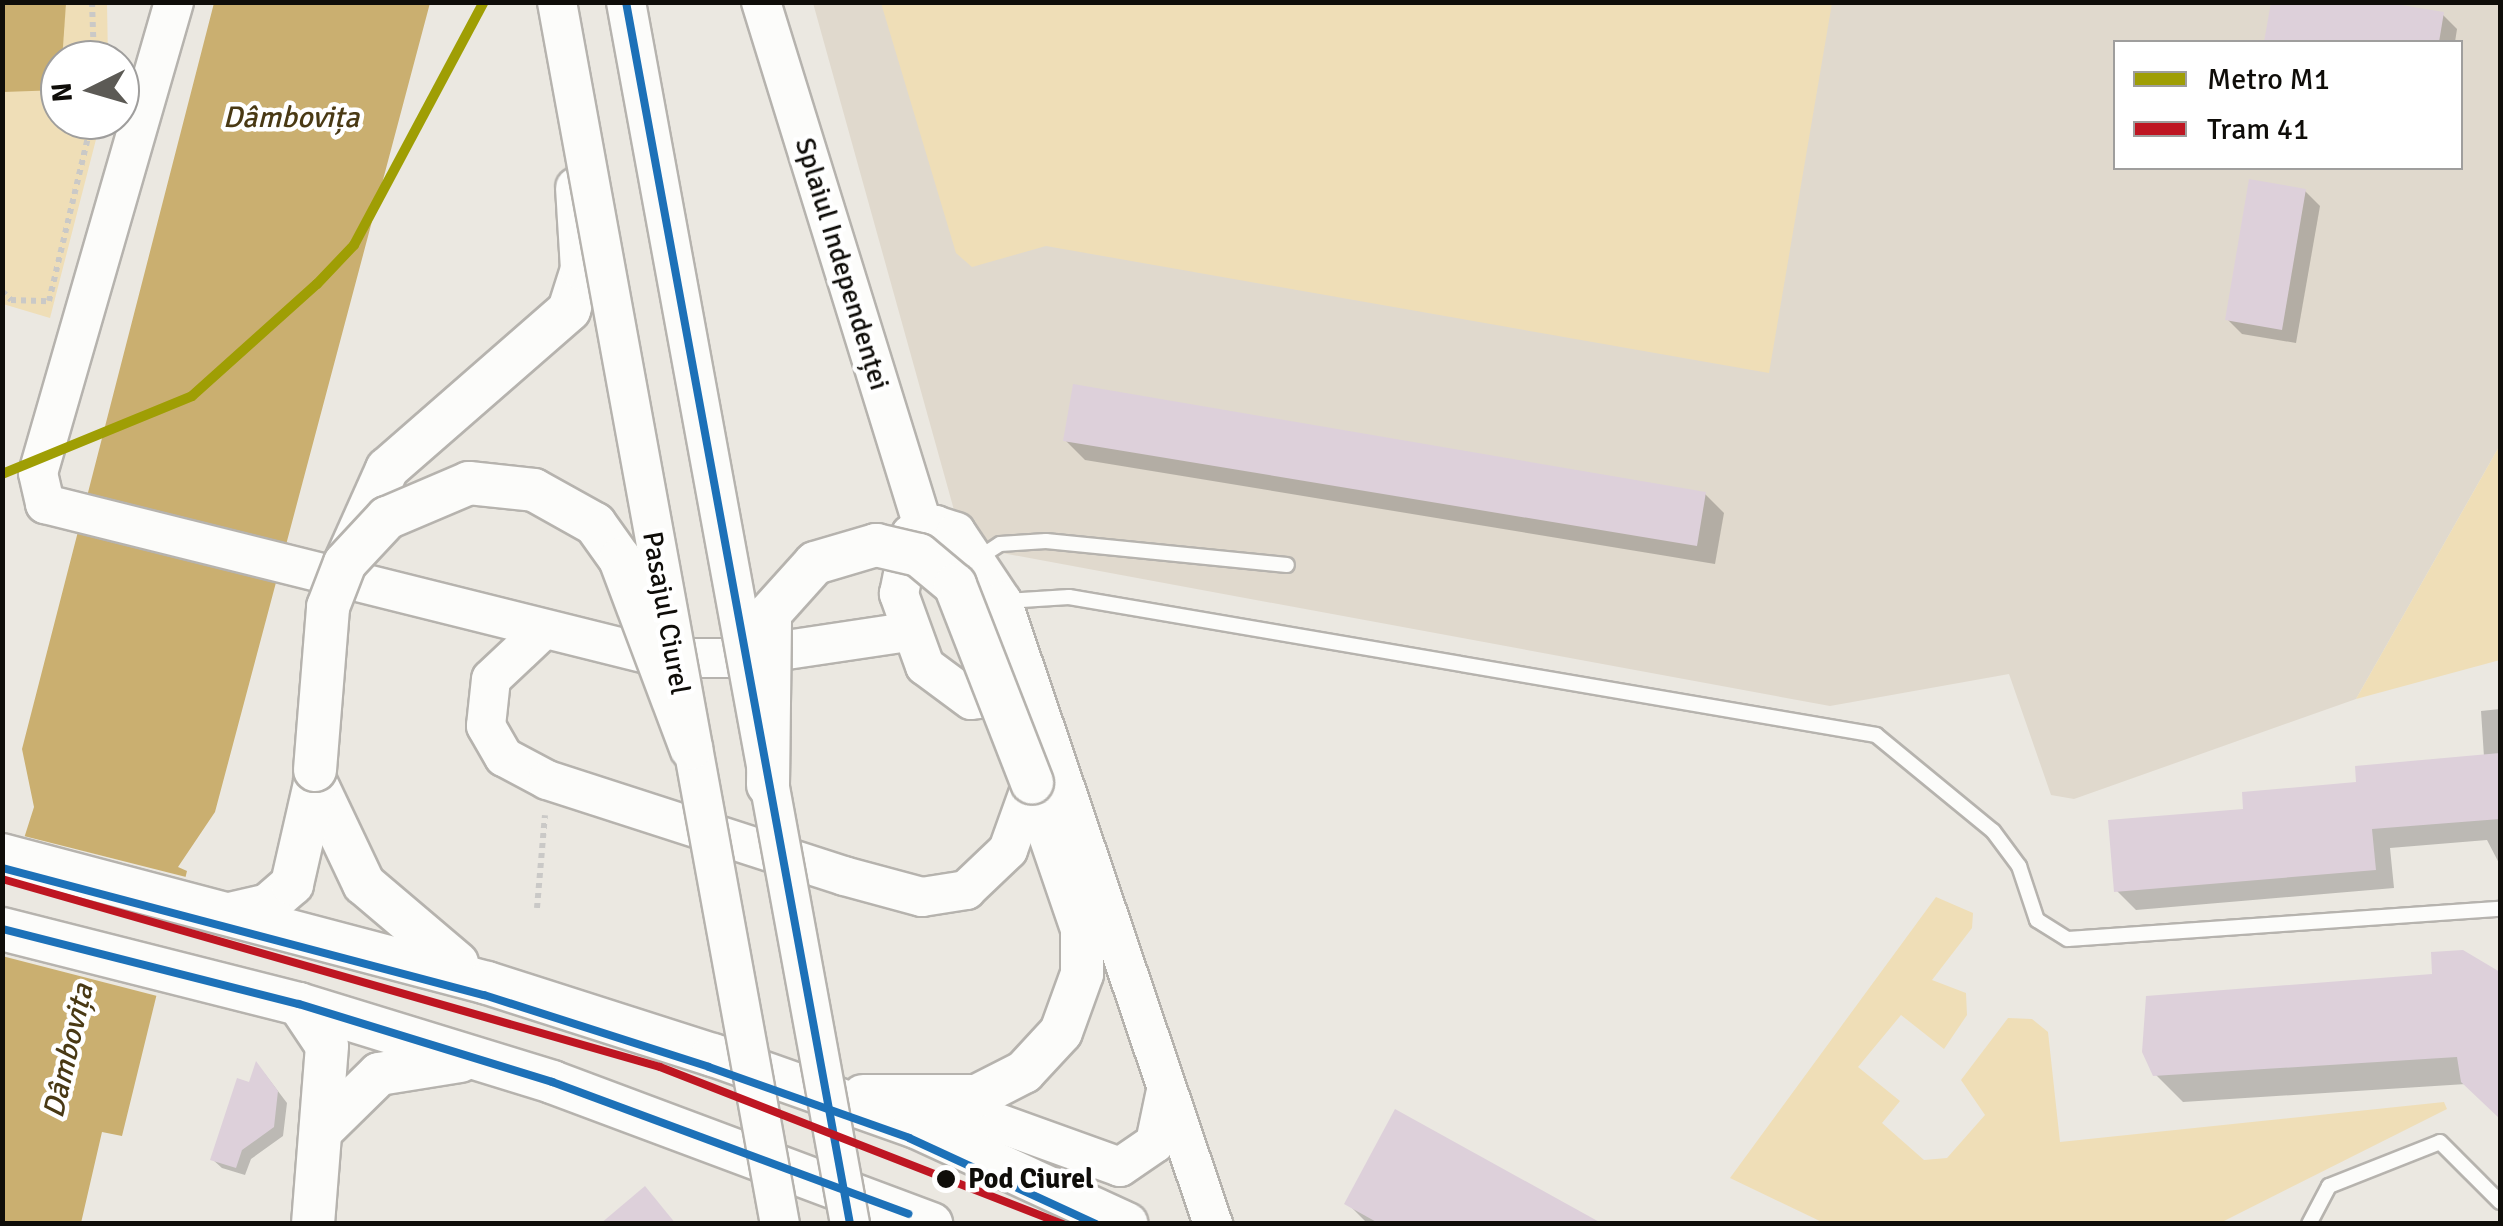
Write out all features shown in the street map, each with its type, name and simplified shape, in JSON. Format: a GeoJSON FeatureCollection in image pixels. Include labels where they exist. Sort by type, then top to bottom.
{"type":"FeatureCollection","features":[{"type":"Feature","properties":{"kind":"main road"},"geometry":{"type":"LineString","coordinates":[[174,2],[36,486],[59,509],[544,630],[685,660],[908,632]]}},
{"type":"Feature","properties":{"kind":"main road","name":"Pasajul Ciurel"},"geometry":{"type":"LineString","coordinates":[[558,2],[780,1224]]}},
{"type":"Feature","properties":{"kind":"main road"},"geometry":{"type":"LineString","coordinates":[[626,2],[850,1224]]}},
{"type":"Feature","properties":{"kind":"main road","name":"Splaiul Independenței"},"geometry":{"type":"LineString","coordinates":[[761,2],[923,526]]}},
{"type":"Feature","properties":{"kind":"main road"},"geometry":{"type":"LineString","coordinates":[[230,914],[268,905],[292,884],[315,776],[328,607],[387,470],[569,310],[582,269],[576,113]]}},
{"type":"Feature","properties":{"kind":"main road"},"geometry":{"type":"LineString","coordinates":[[344,563],[387,518],[444,489],[498,482],[570,506],[620,559],[691,748]]}},
{"type":"Feature","properties":{"kind":"main road"},"geometry":{"type":"LineString","coordinates":[[1032,692],[988,703],[956,694],[908,632],[899,570],[904,545],[923,526],[956,532],[980,558],[1002,601],[1165,1092],[1213,1224]]}},
{"type":"Feature","properties":{"kind":"main road"},"geometry":{"type":"LineString","coordinates":[[768,786],[770,613],[815,563],[876,545],[918,555],[954,584],[1032,783],[1082,930],[1082,974],[1061,1032],[1024,1072],[976,1096],[844,1098]]}},
{"type":"Feature","properties":{"kind":"main road"},"geometry":{"type":"LineString","coordinates":[[544,630],[500,664],[484,711],[504,757],[547,780],[922,897],[966,890],[989,874],[1021,824],[1032,783]]}},
{"type":"Feature","properties":{"kind":"main road"},"geometry":{"type":"LineString","coordinates":[[315,776],[334,834],[381,904],[486,983]]}},
{"type":"Feature","properties":{"kind":"main road"},"geometry":{"type":"LineString","coordinates":[[2,855],[486,983],[844,1098],[1127,1224]]}},
{"type":"Feature","properties":{"kind":"main road"},"geometry":{"type":"LineString","coordinates":[[2,929],[299,1004],[483,1060],[931,1224]]}},
{"type":"Feature","properties":{"kind":"main road"},"geometry":{"type":"LineString","coordinates":[[299,1004],[326,1046],[312,1224]]}},
{"type":"Feature","properties":{"kind":"main road"},"geometry":{"type":"LineString","coordinates":[[322,1130],[379,1074],[483,1060]]}},
{"type":"Feature","properties":{"kind":"main road"},"geometry":{"type":"LineString","coordinates":[[914,1126],[990,1120],[1120,1167],[1155,1143],[1165,1092]]}},
{"type":"Feature","properties":{"kind":"lane"},"geometry":{"type":"LineString","coordinates":[[980,558],[1000,544],[1046,540],[1288,565]]}},
{"type":"Feature","properties":{"kind":"lane"},"geometry":{"type":"LineString","coordinates":[[1002,601],[1069,597],[1876,736],[1993,831],[2019,866],[2036,920],[2068,939],[2500,909]]}},
{"type":"Feature","properties":{"kind":"lane"},"geometry":{"type":"LineString","coordinates":[[2309,1224],[2329,1186],[2440,1142],[2500,1202]]}},
{"type":"Feature","properties":{"kind":"path"},"geometry":{"type":"LineString","coordinates":[[92,2],[93,40]]}},
{"type":"Feature","properties":{"kind":"path"},"geometry":{"type":"LineString","coordinates":[[2,291],[11,300],[49,300],[87,140]]}},
{"type":"Feature","properties":{"kind":"path"},"geometry":{"type":"LineString","coordinates":[[537,908],[547,780]]}},
{"type":"Feature","properties":{"kind":"shaded area"},"geometry":{"type":"Polygon","coordinates":[[[2,3],[107,3],[108,40],[40,40],[40,140],[96,140],[50,318],[3,304],[2,3]]]}},
{"type":"Feature","properties":{"kind":"shaded area"},"geometry":{"type":"Polygon","coordinates":[[[813,3],[2500,3],[2500,445],[2356,699],[2074,799],[2051,795],[2009,674],[1830,706],[964,546],[813,3]]]}},
{"type":"Feature","properties":{"kind":"shaded area"},"geometry":{"type":"Polygon","coordinates":[[[881,3],[1832,3],[1769,373],[1046,246],[972,267],[956,253],[881,3]]]}},
{"type":"Feature","properties":{"kind":"shaded area"},"geometry":{"type":"Polygon","coordinates":[[[2500,445],[2500,660],[2356,699],[2500,445]]]}},
{"type":"Feature","properties":{"kind":"shaded area"},"geometry":{"type":"Polygon","coordinates":[[[1936,897],[1973,913],[1972,928],[1932,980],[1966,993],[1967,1015],[1944,1049],[1901,1015],[1858,1067],[1900,1101],[1882,1123],[1924,1160],[1947,1158],[1985,1115],[1961,1080],[2008,1018],[2032,1019],[2048,1032],[2060,1142],[2444,1102],[2447,1109],[2220,1223],[1824,1223],[1730,1178],[1936,897]]]}},
{"type":"Feature","properties":{"kind":"water"},"geometry":{"type":"Polygon","coordinates":[[[2,3],[66,3],[63,40],[40,40],[40,91],[3,92],[2,3]]]}},
{"type":"Feature","properties":{"kind":"water","name":"Dâmbovița"},"geometry":{"type":"Polygon","coordinates":[[[214,3],[430,3],[215,812],[178,867],[187,871],[122,1136],[102,1132],[81,1223],[3,1224],[3,904],[34,807],[22,749],[214,3]]]}},
{"type":"Feature","properties":{"kind":"pier"},"geometry":{"type":"Polygon","coordinates":[[[16,834],[190,878],[161,997],[2,956],[2,885],[16,834]]]}},
{"type":"Feature","properties":{"kind":"building"},"geometry":{"type":"Polygon","coordinates":[[[2271,2],[2383,2],[2444,12],[2439,40],[2264,40],[2271,2]]]}},
{"type":"Feature","properties":{"kind":"building"},"geometry":{"type":"Polygon","coordinates":[[[2249,179],[2306,189],[2282,330],[2225,320],[2249,179]]]}},
{"type":"Feature","properties":{"kind":"building"},"geometry":{"type":"Polygon","coordinates":[[[1073,384],[1706,492],[1697,546],[1063,441],[1073,384]]]}},
{"type":"Feature","properties":{"kind":"building"},"geometry":{"type":"Polygon","coordinates":[[[2500,753],[2500,819],[2372,829],[2376,870],[2114,892],[2108,820],[2243,809],[2242,792],[2356,782],[2355,766],[2500,753]]]}},
{"type":"Feature","properties":{"kind":"building"},"geometry":{"type":"Polygon","coordinates":[[[2463,950],[2500,972],[2500,1119],[2461,1082],[2457,1057],[2153,1076],[2142,1052],[2146,996],[2432,974],[2431,952],[2463,950]]]}},
{"type":"Feature","properties":{"kind":"building"},"geometry":{"type":"Polygon","coordinates":[[[256,1061],[278,1091],[274,1127],[242,1150],[236,1168],[210,1160],[237,1078],[249,1082],[256,1061]]]}},
{"type":"Feature","properties":{"kind":"building"},"geometry":{"type":"Polygon","coordinates":[[[1395,1109],[1603,1224],[1380,1224],[1344,1204],[1395,1109]]]}},
{"type":"Feature","properties":{"kind":"building"},"geometry":{"type":"Polygon","coordinates":[[[645,1186],[676,1224],[600,1224],[645,1186]]]}},
{"type":"Feature","properties":{"kind":"metro line","name":"M1"},"geometry":{"type":"LineString","coordinates":[[2,474],[192,396],[317,284],[354,245],[484,2]]}},
{"type":"Feature","properties":{"kind":"tram line","name":"41"},"geometry":{"type":"LineString","coordinates":[[2,879],[660,1067],[1062,1224]]}},
{"type":"Feature","properties":{"kind":"transit line"},"geometry":{"type":"LineString","coordinates":[[626,2],[850,1224]]}},
{"type":"Feature","properties":{"kind":"transit line"},"geometry":{"type":"LineString","coordinates":[[2,868],[484,995],[709,1067],[909,1138],[1096,1224]]}},
{"type":"Feature","properties":{"kind":"transit line"},"geometry":{"type":"LineString","coordinates":[[2,929],[299,1004],[552,1082],[908,1214]]}},
{"type":"Feature","properties":{"kind":"place","name":"Pod Ciurel"},"geometry":{"type":"Point","coordinates":[946,1179]}}]}
